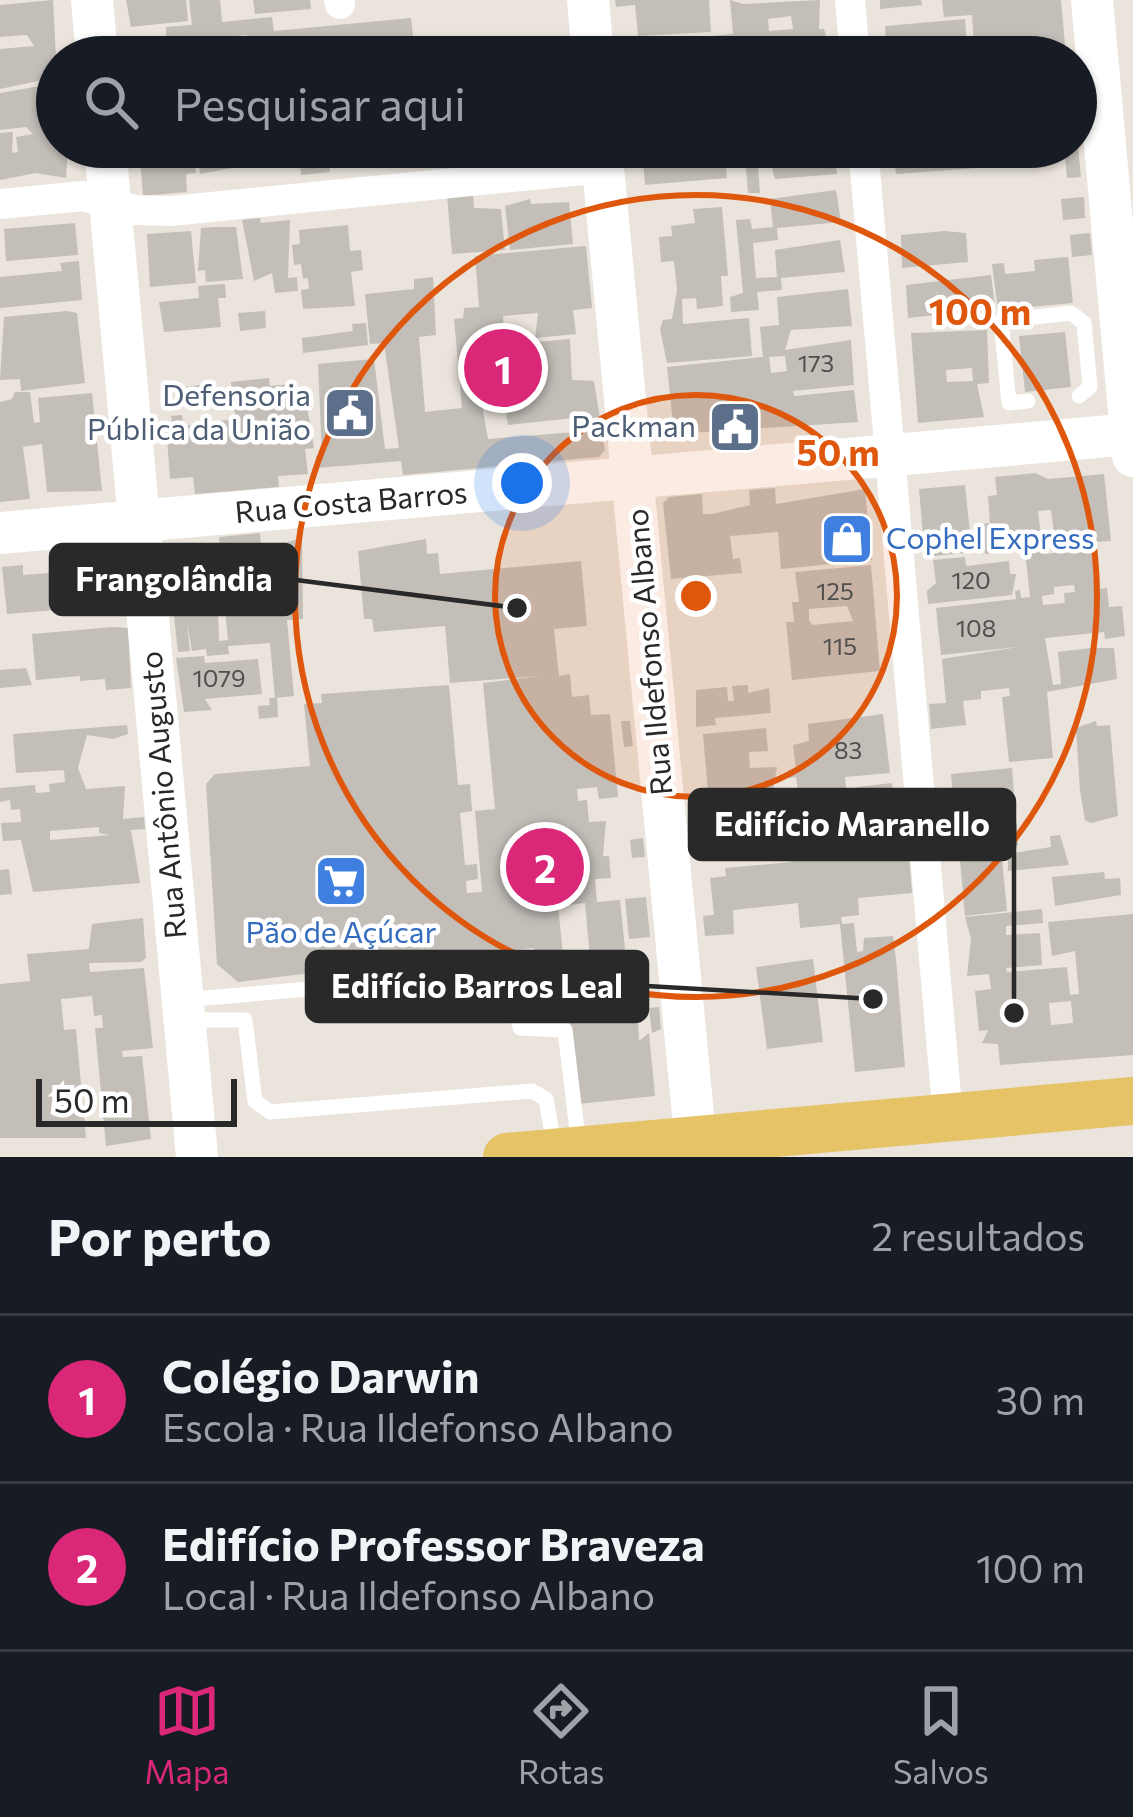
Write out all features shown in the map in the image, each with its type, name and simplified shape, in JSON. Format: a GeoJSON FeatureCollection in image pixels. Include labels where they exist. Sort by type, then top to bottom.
{"type":"FeatureCollection","features":[{"type":"Feature","properties":{"kind":"main road"},"geometry":{"type":"LineString","coordinates":[[547,1154],[696,1148],[1133,1101]]}},
{"type":"Feature","properties":{"kind":"street"},"geometry":{"type":"LineString","coordinates":[[92,0],[95,36]]}},
{"type":"Feature","properties":{"kind":"street"},"geometry":{"type":"LineString","coordinates":[[588,0],[591,36]]}},
{"type":"Feature","properties":{"kind":"street"},"geometry":{"type":"LineString","coordinates":[[850,0],[853,36]]}},
{"type":"Feature","properties":{"kind":"street"},"geometry":{"type":"LineString","coordinates":[[1092,0],[1121,203],[1132,442]]}},
{"type":"Feature","properties":{"kind":"street","name":"Rua Antônio Augusto"},"geometry":{"type":"LineString","coordinates":[[107,168],[197,1157]]}},
{"type":"Feature","properties":{"kind":"street"},"geometry":{"type":"LineString","coordinates":[[0,204],[83,196],[111,205],[171,211],[521,168]]}},
{"type":"Feature","properties":{"kind":"street","name":"Rua Ildefonso Albano"},"geometry":{"type":"LineString","coordinates":[[603,168],[696,1148]]}},
{"type":"Feature","properties":{"kind":"street"},"geometry":{"type":"LineString","coordinates":[[865,168],[948,1118]]}},
{"type":"Feature","properties":{"kind":"street","name":"Rua Costa Barros"},"geometry":{"type":"LineString","coordinates":[[0,533],[890,456],[1132,442]]}},
{"type":"Feature","properties":{"kind":"lane"},"geometry":{"type":"LineString","coordinates":[[1028,401],[1009,404],[1001,320],[1071,314],[1084,323],[1090,387],[1079,396]]}},
{"type":"Feature","properties":{"kind":"lane"},"geometry":{"type":"LineString","coordinates":[[184,1010],[506,970],[517,980],[520,1028],[565,1030],[547,1154]]}},
{"type":"Feature","properties":{"kind":"lane"},"geometry":{"type":"LineString","coordinates":[[184,1010],[238,1016],[249,1028],[255,1101],[270,1112],[532,1091],[546,1099],[550,1110],[547,1154]]}},
{"type":"Feature","properties":{"kind":"building"},"geometry":{"type":"Polygon","coordinates":[[[53,0],[55,36],[36,36],[36,81],[0,89],[0,49],[34,46],[27,35],[0,37],[0,5],[53,0]]]}},
{"type":"Feature","properties":{"kind":"building"},"geometry":{"type":"Polygon","coordinates":[[[126,0],[186,0],[188,21],[131,27],[126,0]]]}},
{"type":"Feature","properties":{"kind":"building"},"geometry":{"type":"Polygon","coordinates":[[[189,0],[220,0],[222,22],[272,17],[274,31],[411,18],[413,36],[166,36],[166,27],[192,25],[189,0]]]}},
{"type":"Feature","properties":{"kind":"building"},"geometry":{"type":"Polygon","coordinates":[[[253,0],[310,0],[311,9],[255,14],[253,0]]]}},
{"type":"Feature","properties":{"kind":"building"},"geometry":{"type":"Polygon","coordinates":[[[615,0],[709,0],[711,32],[638,36],[635,5],[616,7],[615,0]]]}},
{"type":"Feature","properties":{"kind":"building"},"geometry":{"type":"Polygon","coordinates":[[[730,0],[743,4],[820,0],[819,29],[826,36],[711,36],[733,34],[730,0]],[[791,16],[768,19],[769,31],[793,29],[791,16]]]}},
{"type":"Feature","properties":{"kind":"building"},"geometry":{"type":"Polygon","coordinates":[[[880,0],[921,0],[922,5],[880,9],[880,0]]]}},
{"type":"Feature","properties":{"kind":"building"},"geometry":{"type":"Polygon","coordinates":[[[942,0],[1061,0],[1064,36],[973,36],[972,15],[944,17],[942,0]]]}},
{"type":"Feature","properties":{"kind":"building"},"geometry":{"type":"Polygon","coordinates":[[[965,19],[966,36],[886,36],[885,26],[965,19]]]}},
{"type":"Feature","properties":{"kind":"building"},"geometry":{"type":"Polygon","coordinates":[[[36,87],[36,168],[67,168],[66,178],[36,173],[0,180],[0,133],[13,132],[12,153],[18,152],[16,137],[33,134],[26,127],[0,130],[0,93],[36,87]]]}},
{"type":"Feature","properties":{"kind":"building"},"geometry":{"type":"Polygon","coordinates":[[[141,168],[196,168],[196,173],[186,174],[187,192],[143,196],[141,168]]]}},
{"type":"Feature","properties":{"kind":"building"},"geometry":{"type":"Polygon","coordinates":[[[199,168],[232,168],[200,174],[199,168]]]}},
{"type":"Feature","properties":{"kind":"building"},"geometry":{"type":"Polygon","coordinates":[[[300,168],[330,168],[330,172],[301,175],[300,168]]]}},
{"type":"Feature","properties":{"kind":"building"},"geometry":{"type":"Polygon","coordinates":[[[644,168],[726,168],[727,178],[645,185],[644,168]]]}},
{"type":"Feature","properties":{"kind":"building"},"geometry":{"type":"Polygon","coordinates":[[[746,168],[758,168],[760,193],[748,193],[746,168]]]}},
{"type":"Feature","properties":{"kind":"building"},"geometry":{"type":"Polygon","coordinates":[[[772,168],[836,168],[837,174],[775,179],[772,168]]]}},
{"type":"Feature","properties":{"kind":"building"},"geometry":{"type":"Polygon","coordinates":[[[895,168],[977,168],[896,174],[895,168]]]}},
{"type":"Feature","properties":{"kind":"building"},"geometry":{"type":"Polygon","coordinates":[[[1066,168],[1080,168],[1081,177],[1067,178],[1066,168]]]}},
{"type":"Feature","properties":{"kind":"building"},"geometry":{"type":"Polygon","coordinates":[[[836,190],[841,222],[777,228],[778,240],[753,243],[756,278],[777,277],[775,250],[840,240],[845,272],[781,278],[782,290],[757,292],[759,310],[731,312],[730,297],[743,293],[736,220],[750,219],[752,229],[773,227],[770,199],[836,190]]]}},
{"type":"Feature","properties":{"kind":"building"},"geometry":{"type":"Polygon","coordinates":[[[473,194],[474,208],[501,209],[505,250],[452,254],[447,196],[473,194]]]}},
{"type":"Feature","properties":{"kind":"building"},"geometry":{"type":"Polygon","coordinates":[[[1084,197],[1085,218],[1063,220],[1061,199],[1084,197]]]}},
{"type":"Feature","properties":{"kind":"building"},"geometry":{"type":"Polygon","coordinates":[[[530,199],[531,204],[569,202],[573,244],[510,250],[505,206],[530,199]]]}},
{"type":"Feature","properties":{"kind":"building"},"geometry":{"type":"Polygon","coordinates":[[[722,207],[728,276],[721,276],[723,306],[697,309],[696,298],[682,299],[683,324],[749,318],[752,356],[667,363],[660,329],[663,320],[672,319],[677,290],[674,261],[661,262],[659,237],[672,236],[671,226],[695,223],[693,209],[722,207]]]}},
{"type":"Feature","properties":{"kind":"building"},"geometry":{"type":"Polygon","coordinates":[[[260,218],[261,223],[290,220],[288,278],[297,277],[298,291],[275,293],[272,273],[254,281],[242,220],[260,218]]]}},
{"type":"Feature","properties":{"kind":"building"},"geometry":{"type":"Polygon","coordinates":[[[75,223],[78,255],[6,261],[4,229],[75,223]]]}},
{"type":"Feature","properties":{"kind":"building"},"geometry":{"type":"Polygon","coordinates":[[[348,225],[350,251],[361,250],[363,270],[351,272],[355,306],[303,309],[301,290],[309,289],[308,278],[303,279],[301,264],[294,265],[292,245],[300,244],[299,230],[348,225]]]}},
{"type":"Feature","properties":{"kind":"building"},"geometry":{"type":"Polygon","coordinates":[[[236,227],[243,279],[206,282],[205,270],[198,271],[201,228],[236,227]]]}},
{"type":"Feature","properties":{"kind":"building"},"geometry":{"type":"Polygon","coordinates":[[[191,231],[196,283],[150,287],[147,234],[191,231]]]}},
{"type":"Feature","properties":{"kind":"building"},"geometry":{"type":"Polygon","coordinates":[[[966,233],[968,262],[902,268],[901,235],[966,233]]]}},
{"type":"Feature","properties":{"kind":"building"},"geometry":{"type":"Polygon","coordinates":[[[1090,233],[1092,255],[1072,257],[1070,235],[1090,233]]]}},
{"type":"Feature","properties":{"kind":"building"},"geometry":{"type":"Polygon","coordinates":[[[586,246],[592,308],[573,310],[576,334],[535,338],[538,313],[503,316],[505,345],[491,346],[496,404],[482,405],[488,439],[575,432],[574,418],[508,425],[502,384],[507,362],[528,358],[526,343],[570,339],[572,380],[594,381],[605,450],[599,457],[403,475],[401,461],[317,468],[316,456],[322,455],[318,364],[374,359],[385,449],[399,448],[384,343],[370,344],[365,294],[414,289],[414,279],[433,277],[436,335],[419,337],[425,412],[462,408],[454,319],[463,318],[464,308],[479,307],[475,256],[586,246]]]}},
{"type":"Feature","properties":{"kind":"building"},"geometry":{"type":"Polygon","coordinates":[[[1068,257],[1073,303],[998,310],[992,264],[1004,263],[1005,274],[1035,271],[1034,260],[1068,257]]]}},
{"type":"Feature","properties":{"kind":"building"},"geometry":{"type":"Polygon","coordinates":[[[79,261],[82,300],[0,308],[0,277],[62,271],[60,263],[79,261]]]}},
{"type":"Feature","properties":{"kind":"building"},"geometry":{"type":"Polygon","coordinates":[[[991,275],[997,322],[939,321],[936,290],[936,315],[908,318],[906,285],[991,275]]]}},
{"type":"Feature","properties":{"kind":"building"},"geometry":{"type":"Polygon","coordinates":[[[225,284],[226,298],[218,298],[221,327],[164,332],[159,302],[199,298],[198,286],[225,284]]]}},
{"type":"Feature","properties":{"kind":"building"},"geometry":{"type":"Polygon","coordinates":[[[848,289],[852,326],[791,330],[785,350],[851,340],[854,385],[793,391],[794,396],[854,390],[858,422],[674,434],[667,367],[763,357],[760,327],[779,325],[777,297],[848,289]],[[785,356],[769,357],[771,373],[787,371],[785,356]]]}},
{"type":"Feature","properties":{"kind":"building"},"geometry":{"type":"Polygon","coordinates":[[[265,311],[266,328],[240,331],[238,313],[265,311]]]}},
{"type":"Feature","properties":{"kind":"building"},"geometry":{"type":"Polygon","coordinates":[[[77,313],[85,383],[21,391],[20,379],[0,380],[4,317],[77,313]]]}},
{"type":"Feature","properties":{"kind":"building"},"geometry":{"type":"Polygon","coordinates":[[[366,323],[368,345],[303,353],[302,338],[353,331],[352,324],[366,323]]]}},
{"type":"Feature","properties":{"kind":"building"},"geometry":{"type":"Polygon","coordinates":[[[987,330],[989,383],[977,384],[984,417],[918,423],[911,333],[987,330]],[[972,368],[946,370],[947,382],[973,381],[972,368]]]}},
{"type":"Feature","properties":{"kind":"building"},"geometry":{"type":"Polygon","coordinates":[[[1065,332],[1071,387],[1025,392],[1019,336],[1065,332]]]}},
{"type":"Feature","properties":{"kind":"building"},"geometry":{"type":"Polygon","coordinates":[[[269,378],[270,386],[292,384],[293,395],[305,394],[314,448],[305,449],[308,474],[278,476],[279,487],[195,494],[193,477],[170,479],[166,423],[172,422],[171,416],[182,415],[183,426],[234,419],[239,429],[232,401],[265,394],[232,397],[231,382],[269,378]]]}},
{"type":"Feature","properties":{"kind":"building"},"geometry":{"type":"Polygon","coordinates":[[[215,383],[217,397],[188,400],[186,387],[215,383]]]}},
{"type":"Feature","properties":{"kind":"building"},"geometry":{"type":"Polygon","coordinates":[[[15,392],[30,392],[34,423],[40,422],[38,398],[92,393],[102,491],[47,492],[42,444],[23,447],[30,499],[0,502],[0,402],[12,399],[15,392]]]}},
{"type":"Feature","properties":{"kind":"building"},"geometry":{"type":"Polygon","coordinates":[[[1104,474],[1111,541],[1095,542],[1100,589],[1107,588],[1109,607],[1122,606],[1125,636],[1105,639],[1104,632],[1045,638],[1053,685],[1061,684],[1058,652],[1091,648],[1114,648],[1117,679],[1047,692],[1053,758],[1009,762],[1002,697],[1010,696],[1009,688],[981,691],[981,699],[963,701],[966,725],[931,729],[929,704],[946,703],[942,659],[1018,647],[941,655],[936,608],[1016,599],[1015,591],[1020,590],[1021,598],[1030,597],[1025,550],[1063,552],[1062,546],[1041,548],[1040,539],[993,545],[994,553],[985,554],[982,524],[990,523],[988,496],[997,495],[995,477],[1104,474]],[[1051,510],[1038,511],[1041,535],[1054,533],[1051,510]],[[1074,585],[1054,587],[1054,594],[1042,596],[1043,605],[1065,603],[1064,593],[1075,592],[1074,585]]]}},
{"type":"Feature","properties":{"kind":"building"},"geometry":{"type":"Polygon","coordinates":[[[965,485],[972,552],[925,557],[919,489],[965,485]]]}},
{"type":"Feature","properties":{"kind":"building"},"geometry":{"type":"Polygon","coordinates":[[[775,488],[776,504],[865,489],[872,560],[781,569],[778,532],[730,536],[733,559],[740,558],[742,573],[671,579],[663,503],[669,497],[702,494],[703,514],[712,514],[750,505],[749,490],[775,488]]]}},
{"type":"Feature","properties":{"kind":"building"},"geometry":{"type":"Polygon","coordinates":[[[260,533],[261,549],[302,538],[303,619],[287,620],[294,696],[275,698],[270,643],[228,646],[229,654],[207,656],[206,649],[192,651],[187,623],[190,651],[178,652],[173,608],[189,607],[184,554],[220,550],[219,537],[260,533]],[[222,577],[217,578],[219,641],[228,640],[222,577]]]}},
{"type":"Feature","properties":{"kind":"building"},"geometry":{"type":"Polygon","coordinates":[[[426,539],[427,554],[438,553],[440,574],[581,561],[587,626],[554,629],[559,676],[570,674],[572,697],[589,695],[591,715],[610,714],[618,797],[599,799],[597,787],[577,789],[578,801],[587,800],[589,822],[606,821],[603,856],[609,856],[611,878],[595,879],[597,902],[620,900],[626,959],[635,959],[639,1041],[649,1033],[655,1096],[578,1104],[569,1016],[595,1013],[585,903],[558,906],[569,1011],[541,1013],[534,948],[452,956],[448,962],[419,965],[415,960],[238,982],[217,964],[206,784],[215,774],[310,766],[304,704],[322,703],[321,694],[449,685],[458,785],[470,784],[472,811],[460,813],[465,865],[477,864],[478,879],[466,881],[467,893],[482,892],[475,811],[495,809],[483,683],[539,676],[450,683],[445,626],[374,632],[372,619],[364,619],[358,551],[426,539]]]}},
{"type":"Feature","properties":{"kind":"building"},"geometry":{"type":"Polygon","coordinates":[[[965,557],[966,566],[1009,561],[1010,574],[1016,574],[1012,595],[928,604],[927,591],[936,583],[933,560],[965,557]]]}},
{"type":"Feature","properties":{"kind":"building"},"geometry":{"type":"Polygon","coordinates":[[[23,565],[23,575],[99,569],[103,606],[7,614],[2,567],[23,565]]]}},
{"type":"Feature","properties":{"kind":"building"},"geometry":{"type":"Polygon","coordinates":[[[871,565],[880,671],[792,680],[786,622],[794,622],[792,602],[799,602],[795,572],[871,565]],[[847,606],[809,609],[812,625],[853,621],[847,606]]]}},
{"type":"Feature","properties":{"kind":"building"},"geometry":{"type":"Polygon","coordinates":[[[128,628],[131,688],[106,690],[105,679],[80,681],[80,676],[36,680],[32,634],[128,628]]]}},
{"type":"Feature","properties":{"kind":"building"},"geometry":{"type":"Polygon","coordinates":[[[204,656],[205,663],[258,659],[262,694],[205,699],[212,710],[184,712],[176,658],[204,656]]]}},
{"type":"Feature","properties":{"kind":"building"},"geometry":{"type":"Polygon","coordinates":[[[26,668],[32,685],[0,688],[0,670],[26,668]]]}},
{"type":"Feature","properties":{"kind":"building"},"geometry":{"type":"Polygon","coordinates":[[[748,685],[748,693],[769,688],[771,713],[715,718],[716,725],[696,727],[696,690],[727,687],[728,701],[734,701],[732,686],[748,685]]]}},
{"type":"Feature","properties":{"kind":"building"},"geometry":{"type":"Polygon","coordinates":[[[269,698],[277,698],[278,717],[259,719],[258,706],[270,705],[269,698]]]}},
{"type":"Feature","properties":{"kind":"building"},"geometry":{"type":"Polygon","coordinates":[[[883,714],[890,773],[845,777],[846,788],[798,792],[796,777],[789,778],[788,770],[796,770],[793,745],[809,741],[808,724],[883,714]]]}},
{"type":"Feature","properties":{"kind":"building"},"geometry":{"type":"Polygon","coordinates":[[[621,721],[630,721],[633,746],[624,747],[621,721]]]}},
{"type":"Feature","properties":{"kind":"building"},"geometry":{"type":"Polygon","coordinates":[[[1096,721],[1097,726],[1110,725],[1118,816],[1091,823],[1085,820],[1080,791],[1076,728],[1096,721]]]}},
{"type":"Feature","properties":{"kind":"building"},"geometry":{"type":"Polygon","coordinates":[[[127,725],[128,734],[113,739],[87,735],[78,768],[86,789],[125,786],[123,819],[144,817],[145,829],[131,830],[140,883],[33,892],[21,840],[3,841],[1,823],[21,822],[20,809],[11,810],[10,800],[0,802],[0,788],[35,785],[36,793],[50,792],[49,784],[65,782],[64,770],[16,773],[13,734],[127,725]],[[99,827],[50,831],[50,840],[110,835],[99,833],[99,827]]]}},
{"type":"Feature","properties":{"kind":"building"},"geometry":{"type":"Polygon","coordinates":[[[766,728],[768,751],[749,752],[750,768],[777,767],[773,789],[708,793],[703,734],[766,728]]]}},
{"type":"Feature","properties":{"kind":"building"},"geometry":{"type":"Polygon","coordinates":[[[1012,768],[1018,845],[957,850],[951,774],[1012,768]]]}},
{"type":"Feature","properties":{"kind":"building"},"geometry":{"type":"Polygon","coordinates":[[[892,783],[896,828],[825,838],[908,842],[912,893],[858,898],[859,915],[841,917],[842,924],[854,923],[857,952],[863,951],[864,938],[893,936],[896,959],[905,1067],[855,1072],[840,924],[800,928],[798,903],[733,910],[734,934],[705,936],[703,916],[714,915],[710,878],[726,876],[725,868],[791,862],[789,846],[706,853],[707,805],[785,800],[788,831],[823,828],[820,800],[858,797],[857,787],[892,783]]]}},
{"type":"Feature","properties":{"kind":"building"},"geometry":{"type":"Polygon","coordinates":[[[1060,835],[1069,865],[1008,871],[1008,858],[1002,859],[1007,911],[965,916],[960,861],[1051,847],[1050,836],[1060,835]]]}},
{"type":"Feature","properties":{"kind":"building"},"geometry":{"type":"Polygon","coordinates":[[[643,838],[645,857],[632,858],[630,840],[643,838]]]}},
{"type":"Feature","properties":{"kind":"building"},"geometry":{"type":"Polygon","coordinates":[[[9,869],[12,894],[0,895],[0,870],[9,869]]]}},
{"type":"Feature","properties":{"kind":"building"},"geometry":{"type":"Polygon","coordinates":[[[1104,872],[1105,879],[1120,878],[1121,895],[1055,906],[1052,877],[1104,872]]]}},
{"type":"Feature","properties":{"kind":"building"},"geometry":{"type":"Polygon","coordinates":[[[646,897],[650,937],[629,939],[625,899],[646,897]]]}},
{"type":"Feature","properties":{"kind":"building"},"geometry":{"type":"Polygon","coordinates":[[[1042,909],[1043,923],[1006,926],[1006,935],[1040,933],[1042,965],[1006,968],[1007,972],[1067,967],[1070,995],[1079,994],[1075,951],[1052,956],[1048,922],[1133,914],[1133,1055],[1000,1065],[998,1044],[982,1043],[988,1030],[979,1031],[975,991],[991,989],[989,974],[967,976],[971,939],[965,917],[1042,909]],[[1071,1001],[1049,1003],[1051,1025],[1073,1023],[1071,1001]]]}},
{"type":"Feature","properties":{"kind":"building"},"geometry":{"type":"Polygon","coordinates":[[[143,918],[146,958],[89,963],[90,972],[144,968],[153,1048],[122,1051],[123,1057],[142,1056],[151,1139],[106,1146],[95,1028],[103,1028],[102,1015],[94,1016],[92,996],[61,999],[64,1030],[76,1029],[86,1138],[0,1138],[0,984],[30,981],[27,954],[89,949],[92,924],[143,918]]]}},
{"type":"Feature","properties":{"kind":"building"},"geometry":{"type":"Polygon","coordinates":[[[813,959],[823,1042],[767,1049],[756,967],[813,959]]]}},
{"type":"Feature","properties":{"kind":"building"},"geometry":{"type":"Polygon","coordinates":[[[659,1007],[661,1029],[652,1033],[649,1008],[659,1007]]]}},
{"type":"Feature","properties":{"kind":"place","name":"Colégio Darwin"},"geometry":{"type":"Point","coordinates":[503,368]}},
{"type":"Feature","properties":{"kind":"place","name":"Defensoria Pública da União"},"geometry":{"type":"Point","coordinates":[350,413]}},
{"type":"Feature","properties":{"kind":"place","name":"Packman"},"geometry":{"type":"Point","coordinates":[735,427]}},
{"type":"Feature","properties":{"kind":"place","name":"Cophel Express"},"geometry":{"type":"Point","coordinates":[847,539]}},
{"type":"Feature","properties":{"kind":"place","name":"Frangolândia"},"geometry":{"type":"Point","coordinates":[517,608]}},
{"type":"Feature","properties":{"kind":"place","name":"Edifício Professor Braveza"},"geometry":{"type":"Point","coordinates":[545,867]}},
{"type":"Feature","properties":{"kind":"place","name":"Pão de Açúcar"},"geometry":{"type":"Point","coordinates":[341,881]}},
{"type":"Feature","properties":{"kind":"place","name":"Edifício Barros Leal"},"geometry":{"type":"Point","coordinates":[873,999]}},
{"type":"Feature","properties":{"kind":"place","name":"Edifício Maranello"},"geometry":{"type":"Point","coordinates":[1014,1013]}}]}
